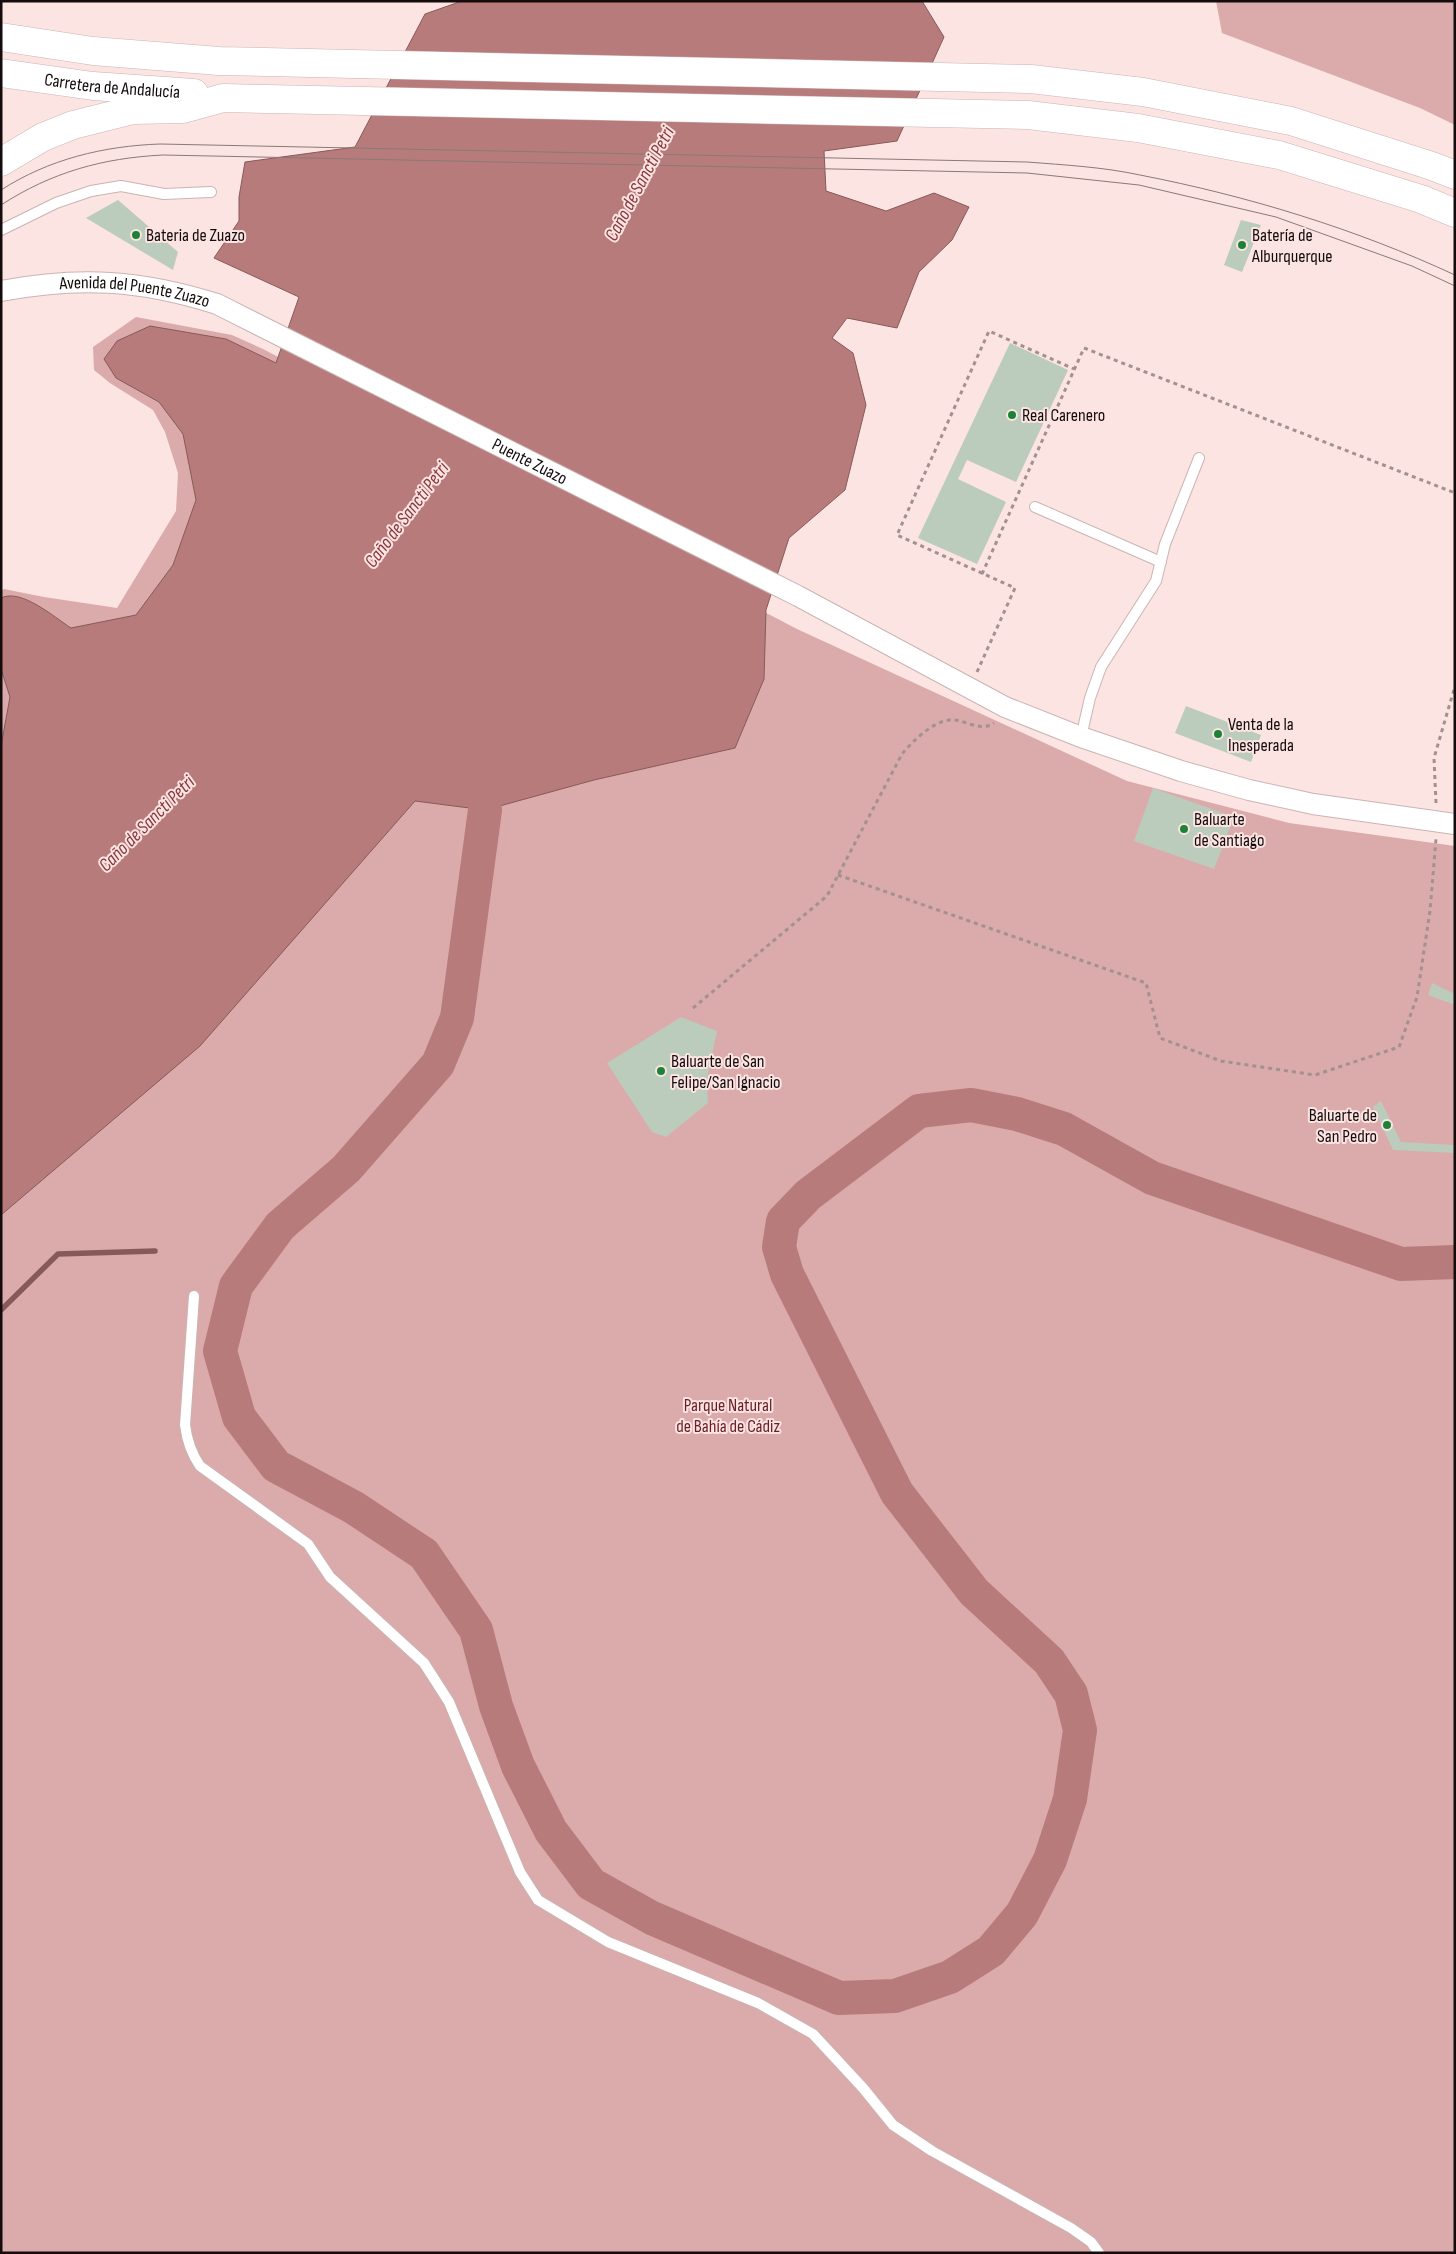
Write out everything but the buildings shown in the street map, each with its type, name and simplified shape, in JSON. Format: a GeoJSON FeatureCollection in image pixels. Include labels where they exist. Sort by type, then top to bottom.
{"type":"FeatureCollection","features":[{"type":"Feature","properties":{"kind":"highway","name":"Carretera de Andalucía"},"geometry":{"type":"LineString","coordinates":[[1,37],[93,51],[220,61],[1031,79],[1143,92],[1291,122],[1455,175]]}},
{"type":"Feature","properties":{"kind":"highway","name":"Carretera de Andalucía"},"geometry":{"type":"LineString","coordinates":[[1,73],[92,86],[186,92],[223,98]]}},
{"type":"Feature","properties":{"kind":"highway"},"geometry":{"type":"LineString","coordinates":[[1,162],[43,137],[73,125],[133,110],[183,109],[223,98],[1028,115],[1138,128],[1279,155],[1421,199],[1455,213]]}},
{"type":"Feature","properties":{"kind":"street","name":"Avenida del Puente Zuazo"},"geometry":{"type":"LineString","coordinates":[[1,291],[56,282],[87,280],[129,284],[177,291],[218,304],[262,325]]}},
{"type":"Feature","properties":{"kind":"street","name":"Puente Zuazo"},"geometry":{"type":"LineString","coordinates":[[262,325],[798,596],[1005,707],[1081,737],[1249,790],[1313,804],[1446,822]]}},
{"type":"Feature","properties":{"kind":"lane"},"geometry":{"type":"LineString","coordinates":[[1,230],[56,203],[91,191],[121,186],[164,194],[212,192]]}},
{"type":"Feature","properties":{"kind":"lane"},"geometry":{"type":"LineString","coordinates":[[1081,737],[1090,698],[1101,667],[1156,581],[1165,544],[1200,458]]}},
{"type":"Feature","properties":{"kind":"lane"},"geometry":{"type":"LineString","coordinates":[[1035,507],[1161,562]]}},
{"type":"Feature","properties":{"kind":"lane"},"geometry":{"type":"LineString","coordinates":[[194,1296],[185,1425],[187,1440],[192,1454],[200,1466],[308,1544],[330,1577],[424,1663],[449,1702],[520,1872],[538,1900],[608,1942],[758,2003],[813,2034],[863,2088],[892,2125],[932,2151],[1071,2228],[1090,2242],[1099,2253]]}},
{"type":"Feature","properties":{"kind":"path"},"geometry":{"type":"LineString","coordinates":[[970,688],[1015,588],[897,535],[989,331],[1074,369]]}},
{"type":"Feature","properties":{"kind":"path"},"geometry":{"type":"LineString","coordinates":[[982,574],[1084,348],[1455,493]]}},
{"type":"Feature","properties":{"kind":"path"},"geometry":{"type":"LineString","coordinates":[[838,875],[1146,983],[1160,1038],[1221,1061],[1315,1075],[1399,1047],[1417,997],[1446,822],[1434,758],[1455,686]]}},
{"type":"Feature","properties":{"kind":"path"},"geometry":{"type":"LineString","coordinates":[[692,1008],[826,896],[902,754],[911,744],[936,725],[946,720],[954,720],[976,726],[990,725],[999,719],[1005,707]]}},
{"type":"Feature","properties":{"kind":"green space"},"geometry":{"type":"Polygon","coordinates":[[[1216,1],[1455,1],[1455,125],[1420,108],[1222,33],[1216,1]]]}},
{"type":"Feature","properties":{"kind":"green space","name":"Parque Natural de Bahía de Cádiz"},"geometry":{"type":"Polygon","coordinates":[[[136,317],[232,335],[263,349],[797,629],[1127,781],[1289,823],[1455,846],[1455,2253],[1,2253],[1,591],[4,589],[117,608],[176,511],[178,473],[165,432],[153,410],[110,383],[94,370],[93,347],[136,317]]]}},
{"type":"Feature","properties":{"kind":"water","name":"Caño de Sancti Petri"},"geometry":{"type":"Polygon","coordinates":[[[462,1],[922,1],[944,37],[897,141],[824,151],[826,191],[886,211],[934,193],[969,207],[952,240],[919,272],[897,328],[847,318],[832,338],[853,353],[866,405],[845,490],[789,538],[766,610],[764,679],[735,748],[594,780],[485,810],[415,801],[200,1046],[1,1215],[1,746],[10,697],[1,669],[1,598],[9,596],[27,600],[71,628],[136,615],[173,565],[196,500],[183,434],[159,402],[116,378],[104,359],[117,341],[150,326],[226,339],[276,363],[299,297],[214,258],[239,221],[239,197],[245,162],[355,147],[425,14],[462,1]]]}},
{"type":"Feature","properties":{"kind":"waterway"},"geometry":{"type":"LineString","coordinates":[[485,810],[457,1018],[438,1064],[346,1169],[280,1226],[236,1286],[220,1351],[239,1417],[276,1466],[353,1507],[424,1554],[476,1630],[496,1706],[518,1766],[551,1831],[591,1884],[652,1918],[839,1998],[895,1996],[950,1977],[991,1951],[1022,1914],[1050,1860],[1070,1799],[1080,1730],[1071,1694],[1049,1661],[974,1592],[897,1493],[787,1274],[779,1247],[783,1221],[808,1195],[919,1111],[971,1105],[1017,1114],[1064,1129],[1152,1178],[1401,1264],[1455,1262]]}},
{"type":"Feature","properties":{"kind":"waterway"},"geometry":{"type":"LineString","coordinates":[[1,1310],[58,1254],[155,1251]]}},
{"type":"Feature","properties":{"kind":"tram line"},"geometry":{"type":"LineString","coordinates":[[1,190],[38,170],[78,156],[118,148],[160,144],[1027,162],[1126,172],[1221,193],[1340,229],[1417,258],[1455,275]]}},
{"type":"Feature","properties":{"kind":"tram line"},"geometry":{"type":"LineString","coordinates":[[1,205],[20,193],[59,175],[99,163],[163,155],[1027,173],[1139,185],[1276,217],[1412,266],[1455,286]]}},
{"type":"Feature","properties":{"kind":"place","name":"Bateria de Zuazo"},"geometry":{"type":"Point","coordinates":[136,235]}},
{"type":"Feature","properties":{"kind":"place","name":"Batería de Alburquerque"},"geometry":{"type":"Point","coordinates":[1242,245]}},
{"type":"Feature","properties":{"kind":"place","name":"Real Carenero"},"geometry":{"type":"Point","coordinates":[1012,415]}},
{"type":"Feature","properties":{"kind":"place","name":"Venta de la Inesperada"},"geometry":{"type":"Point","coordinates":[1218,734]}},
{"type":"Feature","properties":{"kind":"place","name":"Baluarte de Santiago"},"geometry":{"type":"Point","coordinates":[1184,829]}},
{"type":"Feature","properties":{"kind":"place","name":"Baluarte de San Felipe/San Ignacio"},"geometry":{"type":"Point","coordinates":[661,1071]}},
{"type":"Feature","properties":{"kind":"place","name":"Baluarte de San Pedro"},"geometry":{"type":"Point","coordinates":[1387,1125]}}]}
